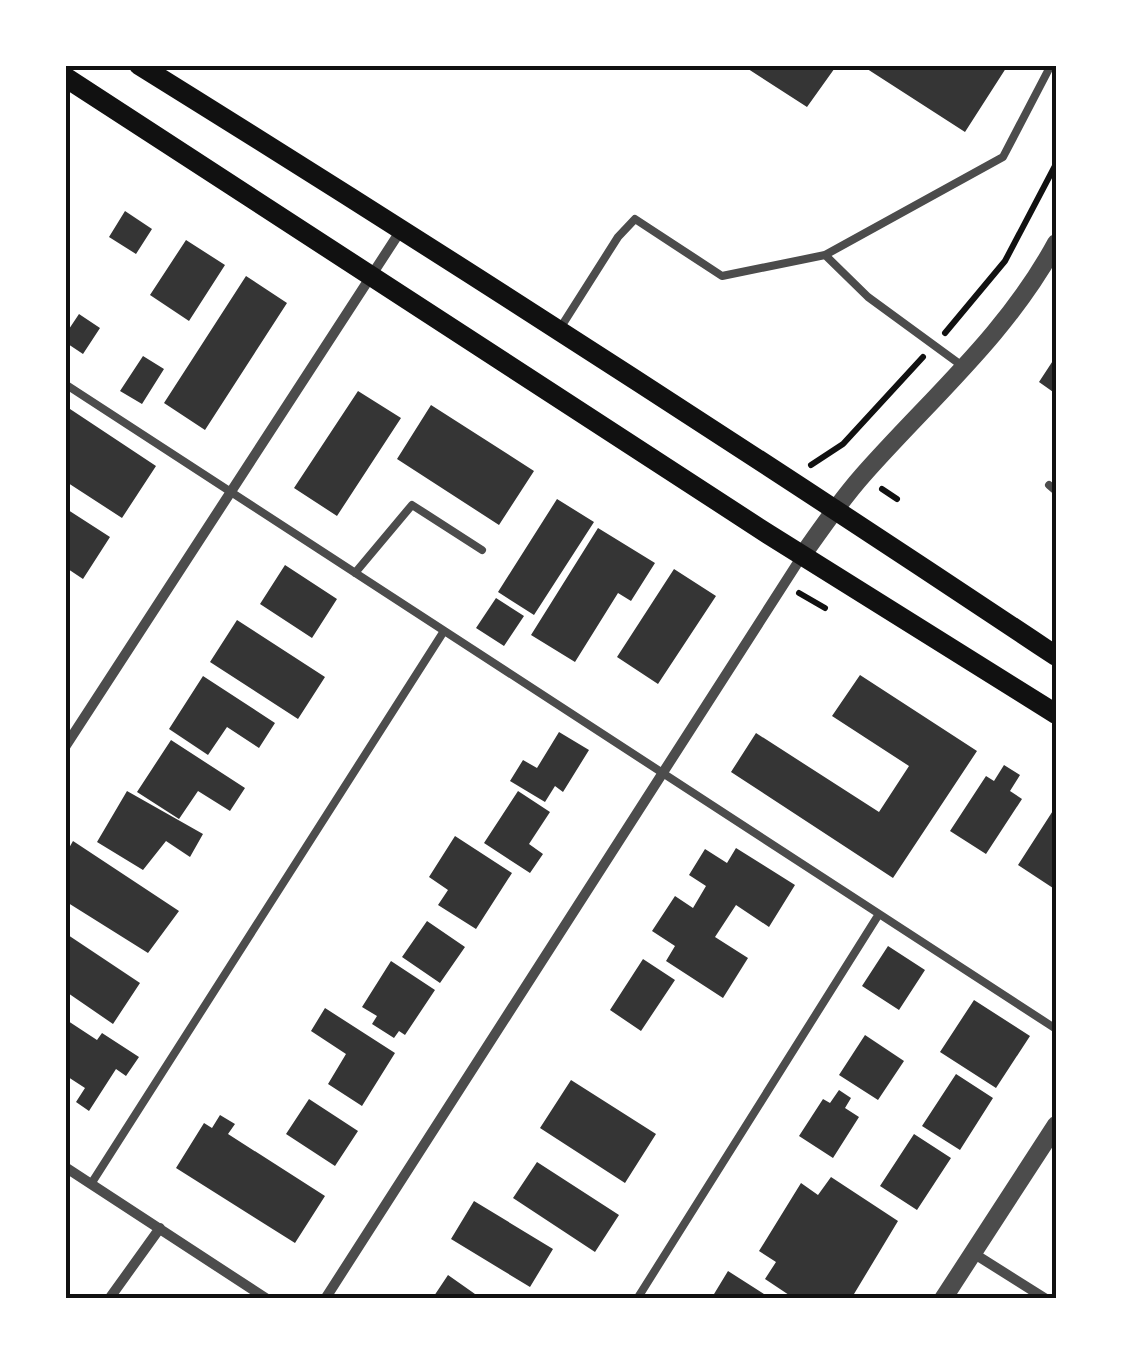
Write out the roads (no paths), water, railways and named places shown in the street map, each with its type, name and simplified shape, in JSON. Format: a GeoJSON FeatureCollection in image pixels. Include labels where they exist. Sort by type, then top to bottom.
{"type":"FeatureCollection","features":[{"type":"Feature","properties":{"kind":"main road"},"geometry":{"type":"LineString","coordinates":[[139,65],[402,229],[1056,656]]}},
{"type":"Feature","properties":{"kind":"main road"},"geometry":{"type":"LineString","coordinates":[[65,76],[802,556],[1056,714]]}},
{"type":"Feature","properties":{"kind":"street"},"geometry":{"type":"LineString","coordinates":[[65,747],[402,229]]}},
{"type":"Feature","properties":{"kind":"street"},"geometry":{"type":"LineString","coordinates":[[325,1299],[802,556],[862,476],[965,368],[1022,295],[1056,243]]}},
{"type":"Feature","properties":{"kind":"street"},"geometry":{"type":"LineString","coordinates":[[943,1299],[1056,1125]]}},
{"type":"Feature","properties":{"kind":"street"},"geometry":{"type":"LineString","coordinates":[[65,1167],[266,1299]]}},
{"type":"Feature","properties":{"kind":"street"},"geometry":{"type":"LineString","coordinates":[[110,1299],[160,1228]]}},
{"type":"Feature","properties":{"kind":"street"},"geometry":{"type":"LineString","coordinates":[[973,1253],[1046,1299]]}},
{"type":"Feature","properties":{"kind":"lane"},"geometry":{"type":"LineString","coordinates":[[558,330],[618,237],[635,219],[722,276],[825,255],[1002,157],[1051,65]]}},
{"type":"Feature","properties":{"kind":"lane"},"geometry":{"type":"LineString","coordinates":[[825,255],[868,297],[965,368]]}},
{"type":"Feature","properties":{"kind":"lane"},"geometry":{"type":"LineString","coordinates":[[65,384],[1056,1030]]}},
{"type":"Feature","properties":{"kind":"lane"},"geometry":{"type":"LineString","coordinates":[[355,573],[412,505],[482,550]]}},
{"type":"Feature","properties":{"kind":"lane"},"geometry":{"type":"LineString","coordinates":[[91,1184],[444,631]]}},
{"type":"Feature","properties":{"kind":"lane"},"geometry":{"type":"LineString","coordinates":[[637,1299],[880,914]]}}]}
